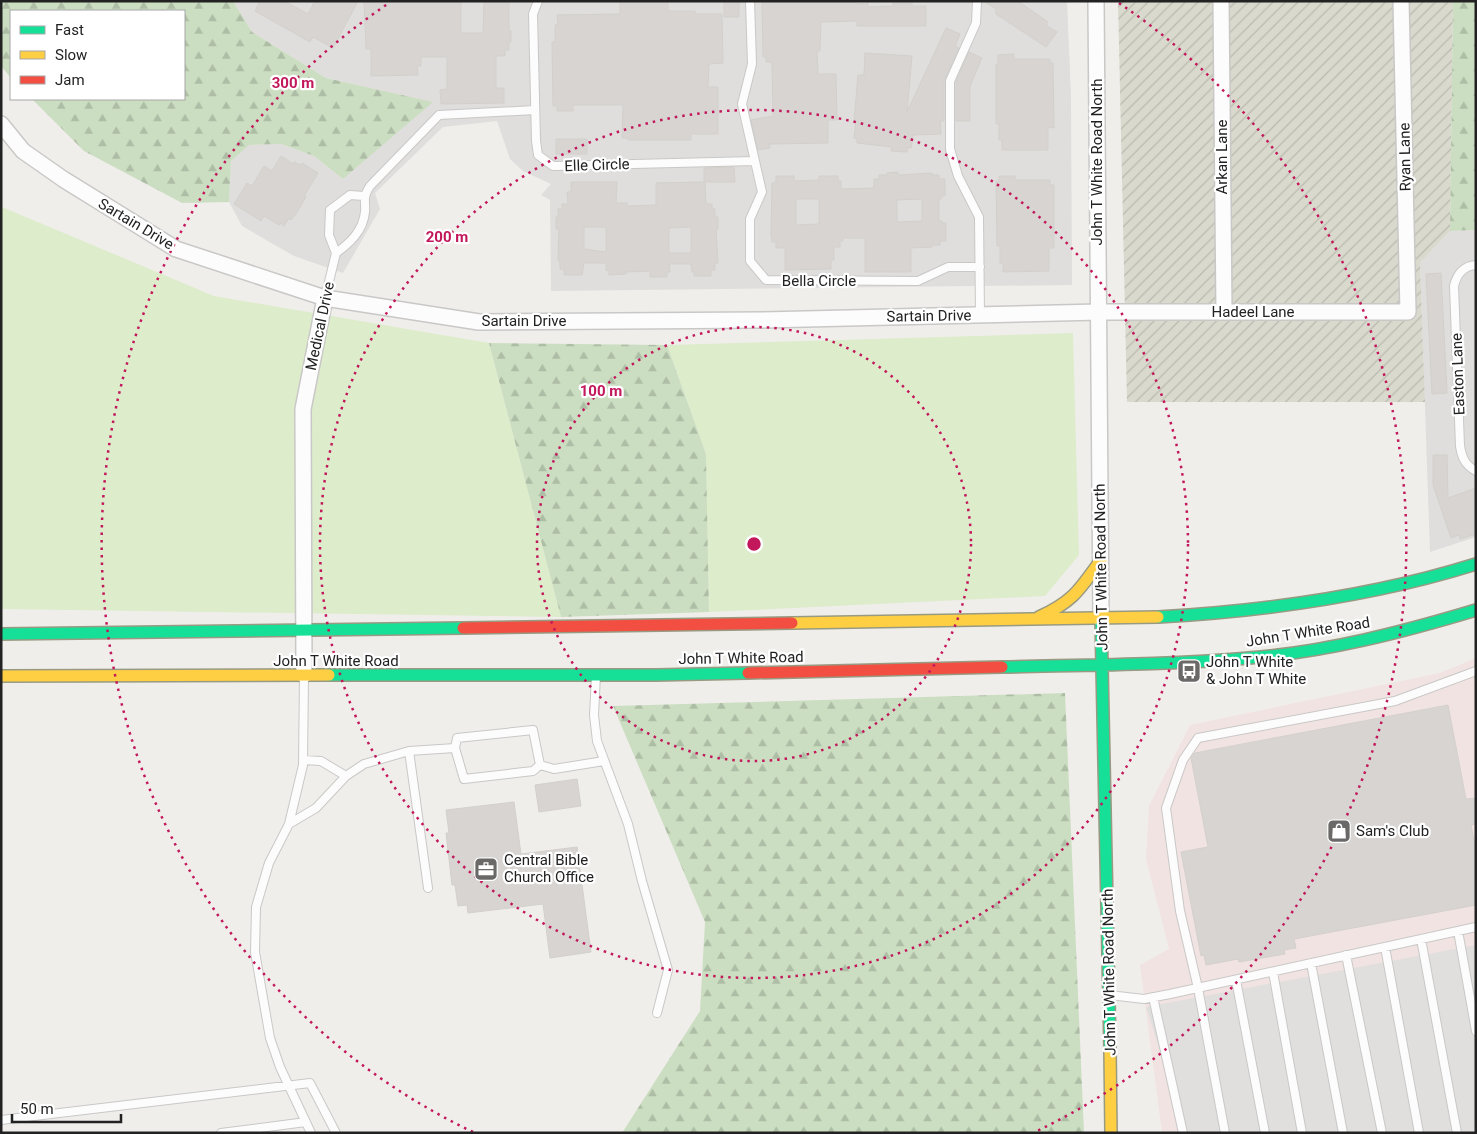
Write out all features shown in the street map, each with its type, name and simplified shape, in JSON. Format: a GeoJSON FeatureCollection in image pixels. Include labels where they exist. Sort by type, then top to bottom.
{"type":"FeatureCollection","features":[{"type":"Feature","properties":{"kind":"main road"},"geometry":{"type":"LineString","coordinates":[[1033,620],[1059,608],[1076,594],[1101,560]]}},
{"type":"Feature","properties":{"kind":"main road","name":"John T White Road"},"geometry":{"type":"LineString","coordinates":[[1,634],[1101,619],[1191,616],[1290,605],[1453,572],[1476,564]]}},
{"type":"Feature","properties":{"kind":"main road","name":"John T White Road"},"geometry":{"type":"LineString","coordinates":[[1,676],[596,675],[1102,665],[1250,658],[1322,648],[1430,624],[1476,610]]}},
{"type":"Feature","properties":{"kind":"main road","name":"John T White Road North"},"geometry":{"type":"LineString","coordinates":[[1101,619],[1111,1133]]}},
{"type":"Feature","properties":{"kind":"street","name":"John T White Road North"},"geometry":{"type":"LineString","coordinates":[[1096,1],[1101,619]]}},
{"type":"Feature","properties":{"kind":"street","name":"Arkan Lane"},"geometry":{"type":"LineString","coordinates":[[1221,1],[1224,312]]}},
{"type":"Feature","properties":{"kind":"street","name":"Ryan Lane"},"geometry":{"type":"LineString","coordinates":[[1401,1],[1408,312]]}},
{"type":"Feature","properties":{"kind":"street","name":"Sartain Drive"},"geometry":{"type":"LineString","coordinates":[[1,124],[24,151],[63,179],[176,249],[325,298],[479,322],[763,320],[1099,312]]}},
{"type":"Feature","properties":{"kind":"street","name":"Medical Drive"},"geometry":{"type":"LineString","coordinates":[[304,675],[303,410],[325,298]]}},
{"type":"Feature","properties":{"kind":"street","name":"Hadeel Lane"},"geometry":{"type":"LineString","coordinates":[[1099,312],[1408,312]]}},
{"type":"Feature","properties":{"kind":"lane","name":"Elle Circle"},"geometry":{"type":"LineString","coordinates":[[538,1],[533,14],[536,141],[538,155],[553,166],[754,161]]}},
{"type":"Feature","properties":{"kind":"lane","name":"Bella Circle"},"geometry":{"type":"LineString","coordinates":[[750,1],[752,64],[742,104],[762,192],[750,219],[750,261],[766,280],[918,281],[948,267],[980,267]]}},
{"type":"Feature","properties":{"kind":"lane"},"geometry":{"type":"LineString","coordinates":[[977,1],[976,23],[950,81],[950,149],[958,176],[979,216],[980,315]]}},
{"type":"Feature","properties":{"kind":"lane"},"geometry":{"type":"LineString","coordinates":[[364,196],[350,195],[330,210],[329,235],[336,253],[350,243],[360,229],[365,213],[364,196],[370,186],[439,115],[535,110]]}},
{"type":"Feature","properties":{"kind":"lane","name":"Medical Drive"},"geometry":{"type":"LineString","coordinates":[[325,298],[336,253]]}},
{"type":"Feature","properties":{"kind":"lane","name":"Easton Lane"},"geometry":{"type":"LineString","coordinates":[[1476,265],[1461,272],[1456,277],[1454,286],[1460,446],[1467,466],[1476,472]]}},
{"type":"Feature","properties":{"kind":"lane"},"geometry":{"type":"LineString","coordinates":[[1225,1133],[1198,988],[1180,911],[1166,808],[1183,760],[1198,738],[1395,701],[1476,671]]}},
{"type":"Feature","properties":{"kind":"lane"},"geometry":{"type":"LineString","coordinates":[[304,675],[303,760],[289,824],[269,863],[256,906],[255,952],[270,1038],[280,1067],[311,1133]]}},
{"type":"Feature","properties":{"kind":"lane"},"geometry":{"type":"LineString","coordinates":[[596,675],[594,715],[597,741],[628,824],[668,970],[657,1014]]}},
{"type":"Feature","properties":{"kind":"lane"},"geometry":{"type":"LineString","coordinates":[[533,730],[540,765],[533,771],[464,779],[455,748],[458,738],[533,730]]}},
{"type":"Feature","properties":{"kind":"lane"},"geometry":{"type":"LineString","coordinates":[[289,824],[316,808],[346,776],[364,764],[410,751],[455,748]]}},
{"type":"Feature","properties":{"kind":"lane"},"geometry":{"type":"LineString","coordinates":[[410,751],[428,888]]}},
{"type":"Feature","properties":{"kind":"lane"},"geometry":{"type":"LineString","coordinates":[[303,760],[320,761],[346,776]]}},
{"type":"Feature","properties":{"kind":"lane"},"geometry":{"type":"LineString","coordinates":[[540,765],[554,769],[604,761]]}},
{"type":"Feature","properties":{"kind":"lane"},"geometry":{"type":"LineString","coordinates":[[1109,996],[1144,999],[1476,927]]}},
{"type":"Feature","properties":{"kind":"lane"},"geometry":{"type":"LineString","coordinates":[[1458,931],[1476,1031]]}},
{"type":"Feature","properties":{"kind":"lane"},"geometry":{"type":"LineString","coordinates":[[1422,939],[1457,1133]]}},
{"type":"Feature","properties":{"kind":"lane"},"geometry":{"type":"LineString","coordinates":[[1385,947],[1419,1133]]}},
{"type":"Feature","properties":{"kind":"lane"},"geometry":{"type":"LineString","coordinates":[[1346,955],[1382,1133]]}},
{"type":"Feature","properties":{"kind":"lane"},"geometry":{"type":"LineString","coordinates":[[1311,963],[1343,1133]]}},
{"type":"Feature","properties":{"kind":"lane"},"geometry":{"type":"LineString","coordinates":[[1273,972],[1302,1133]]}},
{"type":"Feature","properties":{"kind":"lane"},"geometry":{"type":"LineString","coordinates":[[1236,980],[1265,1133]]}},
{"type":"Feature","properties":{"kind":"lane"},"geometry":{"type":"LineString","coordinates":[[1153,997],[1183,1133]]}},
{"type":"Feature","properties":{"kind":"lane"},"geometry":{"type":"LineString","coordinates":[[1,1120],[310,1083],[336,1133]]}},
{"type":"Feature","properties":{"kind":"lane"},"geometry":{"type":"LineString","coordinates":[[221,1133],[306,1122]]}},
{"type":"Feature","properties":{"kind":"shaded area"},"geometry":{"type":"Polygon","coordinates":[[[233,1],[1067,1],[1071,96],[1072,285],[551,291],[550,200],[541,195],[551,184],[523,171],[510,159],[497,121],[443,127],[375,193],[380,209],[343,273],[294,256],[242,226],[229,202],[231,161],[248,145],[281,144],[314,156],[343,179],[432,102],[326,78],[252,32],[233,1]]]}},
{"type":"Feature","properties":{"kind":"shaded area"},"geometry":{"type":"Polygon","coordinates":[[[1118,1],[1453,1],[1450,231],[1420,263],[1425,402],[1127,402],[1118,1]]]}},
{"type":"Feature","properties":{"kind":"shaded area"},"geometry":{"type":"Polygon","coordinates":[[[1476,230],[1476,537],[1430,552],[1420,263],[1450,231],[1476,230]]]}},
{"type":"Feature","properties":{"kind":"shaded area"},"geometry":{"type":"Polygon","coordinates":[[[1476,658],[1476,1133],[1162,1133],[1140,965],[1169,949],[1146,859],[1149,806],[1190,725],[1440,673],[1476,658]]]}},
{"type":"Feature","properties":{"kind":"shaded area"},"geometry":{"type":"Polygon","coordinates":[[[1476,945],[1476,1133],[1186,1133],[1146,1007],[1476,945]]]}},
{"type":"Feature","properties":{"kind":"green space"},"geometry":{"type":"Polygon","coordinates":[[[1,1],[233,1],[252,32],[326,78],[433,102],[343,179],[314,156],[281,144],[249,145],[231,161],[229,202],[182,203],[84,151],[33,100],[185,100],[185,10],[10,10],[10,77],[1,66],[1,1]]]}},
{"type":"Feature","properties":{"kind":"green space"},"geometry":{"type":"Polygon","coordinates":[[[1453,1],[1476,1],[1476,230],[1450,231],[1453,1]]]}},
{"type":"Feature","properties":{"kind":"green space"},"geometry":{"type":"Polygon","coordinates":[[[2,207],[214,296],[489,343],[561,617],[1,609],[2,207]]]}},
{"type":"Feature","properties":{"kind":"green space"},"geometry":{"type":"Polygon","coordinates":[[[1073,333],[1079,555],[1045,596],[709,612],[706,454],[667,345],[1073,333]]]}},
{"type":"Feature","properties":{"kind":"green space"},"geometry":{"type":"Polygon","coordinates":[[[489,343],[667,345],[706,454],[709,612],[561,617],[489,343]]]}},
{"type":"Feature","properties":{"kind":"green space"},"geometry":{"type":"Polygon","coordinates":[[[1065,693],[1084,1133],[622,1133],[700,1011],[705,922],[613,706],[1065,693]]]}},
{"type":"Feature","properties":{"kind":"building"},"geometry":{"type":"Polygon","coordinates":[[[260,1],[284,1],[308,14],[315,1],[358,1],[333,48],[313,37],[310,42],[255,11],[260,1]]]}},
{"type":"Feature","properties":{"kind":"building"},"geometry":{"type":"Polygon","coordinates":[[[364,1],[461,1],[461,33],[483,33],[484,1],[509,1],[511,42],[509,42],[509,50],[505,50],[505,56],[496,56],[496,88],[504,88],[504,103],[441,104],[440,90],[447,89],[447,57],[421,57],[421,66],[417,66],[418,75],[371,76],[371,49],[366,49],[364,1]]]}},
{"type":"Feature","properties":{"kind":"building"},"geometry":{"type":"Polygon","coordinates":[[[620,1],[668,1],[668,11],[722,14],[723,63],[709,64],[708,87],[718,87],[718,134],[691,134],[691,140],[628,140],[628,138],[622,138],[623,105],[573,105],[573,111],[557,111],[557,106],[553,106],[552,42],[555,42],[555,25],[558,25],[557,15],[620,14],[620,1]]]}},
{"type":"Feature","properties":{"kind":"building"},"geometry":{"type":"Polygon","coordinates":[[[724,1],[739,1],[739,17],[724,17],[724,1]]]}},
{"type":"Feature","properties":{"kind":"building"},"geometry":{"type":"Polygon","coordinates":[[[762,1],[857,1],[857,4],[868,3],[868,7],[893,6],[893,3],[912,3],[912,6],[926,6],[926,26],[857,26],[857,21],[821,22],[820,51],[817,51],[818,74],[836,74],[837,120],[828,120],[828,143],[769,144],[770,148],[758,150],[751,120],[773,116],[772,62],[766,62],[766,57],[763,57],[762,1]]]}},
{"type":"Feature","properties":{"kind":"building"},"geometry":{"type":"Polygon","coordinates":[[[984,1],[1018,1],[1048,22],[1046,25],[1057,32],[1046,47],[996,14],[996,9],[984,1]]]}},
{"type":"Feature","properties":{"kind":"building"},"geometry":{"type":"Polygon","coordinates":[[[946,28],[960,34],[955,46],[959,48],[944,81],[944,121],[940,121],[941,134],[913,135],[911,148],[908,147],[907,152],[891,151],[892,147],[857,143],[857,139],[854,138],[856,121],[854,121],[858,75],[864,75],[865,53],[912,56],[907,112],[946,28]]]}},
{"type":"Feature","properties":{"kind":"building"},"geometry":{"type":"Polygon","coordinates":[[[969,52],[982,58],[970,86],[970,121],[956,121],[956,82],[969,52]]]}},
{"type":"Feature","properties":{"kind":"building"},"geometry":{"type":"Polygon","coordinates":[[[1014,54],[1014,59],[1050,59],[1050,63],[1053,63],[1054,128],[1048,127],[1048,150],[1002,150],[1002,140],[999,140],[999,124],[996,124],[996,64],[998,65],[998,55],[1014,54]]]}},
{"type":"Feature","properties":{"kind":"building"},"geometry":{"type":"Polygon","coordinates":[[[556,139],[587,139],[587,154],[556,154],[556,139]]]}},
{"type":"Feature","properties":{"kind":"building"},"geometry":{"type":"Polygon","coordinates":[[[281,156],[293,164],[294,162],[300,165],[302,163],[318,173],[297,212],[291,220],[289,218],[284,226],[264,216],[261,221],[234,204],[247,183],[252,186],[264,166],[272,171],[281,156]]]}},
{"type":"Feature","properties":{"kind":"building"},"geometry":{"type":"Polygon","coordinates":[[[734,167],[735,182],[705,182],[706,204],[712,204],[712,209],[715,209],[715,217],[718,217],[718,229],[716,229],[718,263],[715,263],[715,270],[711,270],[711,276],[694,276],[691,264],[669,264],[670,272],[667,272],[667,277],[650,277],[650,271],[609,275],[609,271],[606,270],[606,263],[584,263],[582,275],[564,275],[564,269],[560,269],[560,261],[558,261],[559,229],[556,229],[556,217],[558,217],[558,209],[562,209],[562,204],[568,204],[567,192],[571,192],[571,182],[617,182],[616,203],[627,203],[627,206],[656,205],[656,183],[704,182],[704,168],[734,167]],[[584,227],[584,249],[606,252],[606,227],[584,227]],[[691,227],[669,228],[669,253],[691,253],[691,227]]]}},
{"type":"Feature","properties":{"kind":"building"},"geometry":{"type":"Polygon","coordinates":[[[898,172],[898,175],[932,173],[932,175],[939,175],[939,179],[945,179],[945,196],[941,196],[941,199],[939,199],[939,221],[946,223],[946,241],[940,241],[940,245],[932,245],[932,247],[911,248],[911,272],[865,272],[865,238],[843,238],[843,241],[840,241],[840,247],[834,247],[834,260],[831,260],[831,269],[785,270],[785,248],[776,248],[776,242],[772,242],[771,235],[772,183],[776,182],[776,176],[794,176],[796,181],[819,180],[819,176],[838,176],[838,181],[841,181],[841,189],[874,188],[874,179],[879,179],[879,175],[887,175],[887,173],[898,172]],[[796,199],[796,225],[819,224],[819,199],[796,199]],[[922,199],[897,200],[897,222],[922,221],[922,199]]]}},
{"type":"Feature","properties":{"kind":"building"},"geometry":{"type":"Polygon","coordinates":[[[999,176],[1015,176],[1015,180],[1050,180],[1050,185],[1054,185],[1054,248],[1049,248],[1049,271],[1003,272],[1003,263],[1000,263],[1000,246],[997,246],[996,181],[999,181],[999,176]]]}},
{"type":"Feature","properties":{"kind":"building"},"geometry":{"type":"Polygon","coordinates":[[[1441,273],[1447,393],[1432,394],[1426,274],[1441,273]]]}},
{"type":"Feature","properties":{"kind":"building"},"geometry":{"type":"Polygon","coordinates":[[[1433,455],[1447,455],[1448,498],[1476,488],[1476,534],[1460,539],[1459,535],[1451,538],[1433,485],[1433,455]]]}},
{"type":"Feature","properties":{"kind":"building","name":"Sam's Club"},"geometry":{"type":"Polygon","coordinates":[[[1448,705],[1466,799],[1476,798],[1476,824],[1471,825],[1476,850],[1476,905],[1294,939],[1296,948],[1284,950],[1285,954],[1239,962],[1238,959],[1206,965],[1204,955],[1201,956],[1181,852],[1208,847],[1191,758],[1195,753],[1448,705]]]}},
{"type":"Feature","properties":{"kind":"building"},"geometry":{"type":"Polygon","coordinates":[[[577,779],[581,806],[539,812],[535,785],[577,779]]]}},
{"type":"Feature","properties":{"kind":"building"},"geometry":{"type":"Polygon","coordinates":[[[514,802],[521,854],[577,847],[591,952],[550,958],[543,904],[468,913],[467,905],[458,906],[455,885],[452,885],[446,833],[449,833],[446,810],[514,802]]]}},
{"type":"Feature","properties":{"kind":"traffic: fast"},"geometry":{"type":"LineString","coordinates":[[1158,617],[1238,611],[1319,600],[1398,585],[1476,564]]}},
{"type":"Feature","properties":{"kind":"traffic: fast"},"geometry":{"type":"LineString","coordinates":[[1002,667],[1187,662],[1278,655],[1364,640],[1476,610]]}},
{"type":"Feature","properties":{"kind":"traffic: fast"},"geometry":{"type":"LineString","coordinates":[[1101,619],[1110,1050]]}},
{"type":"Feature","properties":{"kind":"traffic: fast"},"geometry":{"type":"LineString","coordinates":[[1,634],[463,628]]}},
{"type":"Feature","properties":{"kind":"traffic: fast"},"geometry":{"type":"LineString","coordinates":[[329,675],[656,675],[748,673]]}},
{"type":"Feature","properties":{"kind":"traffic: slow"},"geometry":{"type":"LineString","coordinates":[[1039,617],[1060,606],[1075,594],[1101,560]]}},
{"type":"Feature","properties":{"kind":"traffic: slow"},"geometry":{"type":"LineString","coordinates":[[792,623],[1158,617]]}},
{"type":"Feature","properties":{"kind":"traffic: slow"},"geometry":{"type":"LineString","coordinates":[[1,676],[329,675]]}},
{"type":"Feature","properties":{"kind":"traffic: slow"},"geometry":{"type":"LineString","coordinates":[[1110,1050],[1111,1133]]}},
{"type":"Feature","properties":{"kind":"traffic: jam"},"geometry":{"type":"LineString","coordinates":[[463,628],[792,623]]}},
{"type":"Feature","properties":{"kind":"traffic: jam"},"geometry":{"type":"LineString","coordinates":[[748,673],[1002,667]]}},
{"type":"Feature","properties":{"kind":"place","name":"John T White & John T White"},"geometry":{"type":"Point","coordinates":[1189,671]}},
{"type":"Feature","properties":{"kind":"place","name":"Sam's Club"},"geometry":{"type":"Point","coordinates":[1339,831]}},
{"type":"Feature","properties":{"kind":"place","name":"Central Bible Church Office"},"geometry":{"type":"Point","coordinates":[486,869]}}]}
